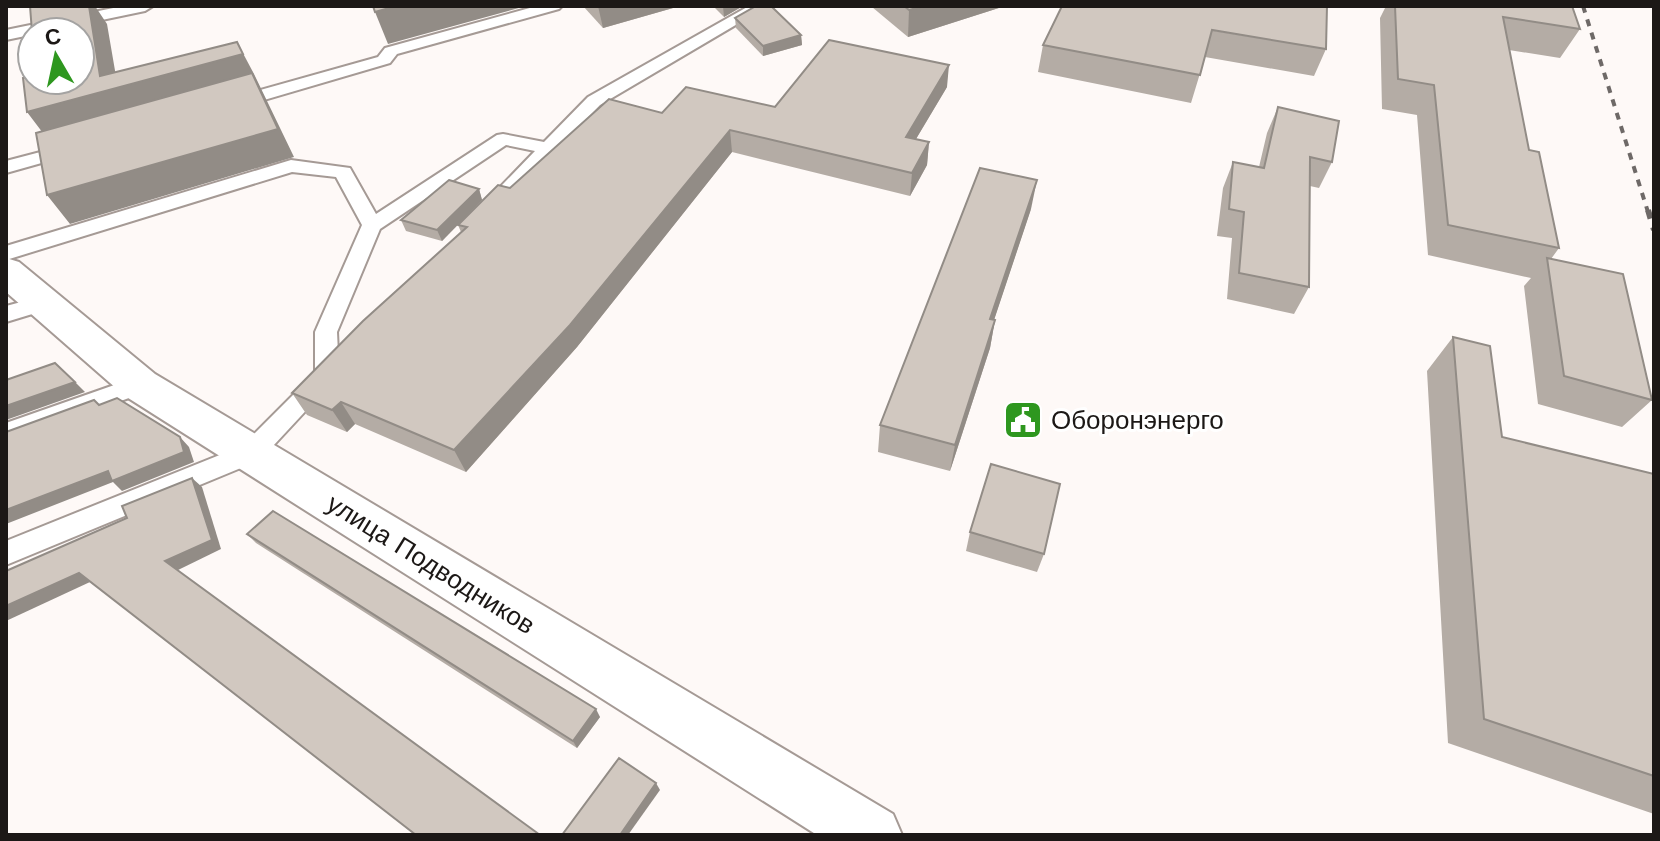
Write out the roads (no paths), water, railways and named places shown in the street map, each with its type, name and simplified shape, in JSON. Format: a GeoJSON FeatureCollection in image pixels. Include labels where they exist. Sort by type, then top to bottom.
{"type":"FeatureCollection","features":[{"type":"Feature","properties":{"kind":"street","name":"улица Подводников"},"geometry":{"type":"LineString","coordinates":[[6,271],[25,308],[140,385],[872,835]]}},
{"type":"Feature","properties":{"kind":"lane"},"geometry":{"type":"LineString","coordinates":[[87,16],[112,9],[145,6]]}},
{"type":"Feature","properties":{"kind":"lane"},"geometry":{"type":"LineString","coordinates":[[216,108],[384,60],[391,51],[554,6]]}},
{"type":"Feature","properties":{"kind":"lane"},"geometry":{"type":"LineString","coordinates":[[471,227],[594,101],[760,6]]}},
{"type":"Feature","properties":{"kind":"lane"},"geometry":{"type":"LineString","coordinates":[[327,375],[326,332],[372,225],[503,139],[549,148]]}},
{"type":"Feature","properties":{"kind":"lane"},"geometry":{"type":"LineString","coordinates":[[6,167],[93,142]]}},
{"type":"Feature","properties":{"kind":"lane"},"geometry":{"type":"LineString","coordinates":[[6,253],[291,166],[343,172],[372,225]]}},
{"type":"Feature","properties":{"kind":"lane"},"geometry":{"type":"LineString","coordinates":[[6,553],[251,453],[349,352]]}},
{"type":"Feature","properties":{"kind":"lane"},"geometry":{"type":"LineString","coordinates":[[6,433],[140,385]]}},
{"type":"Feature","properties":{"kind":"railway"},"geometry":{"type":"LineString","coordinates":[[1583,6],[1648,212]]}},
{"type":"Feature","properties":{"kind":"railway"},"geometry":{"type":"LineString","coordinates":[[1648,210],[1654,230]]}},
{"type":"Feature","properties":{"kind":"place","name":"Оборонэнерго"},"geometry":{"type":"Point","coordinates":[1023,420]}}]}
